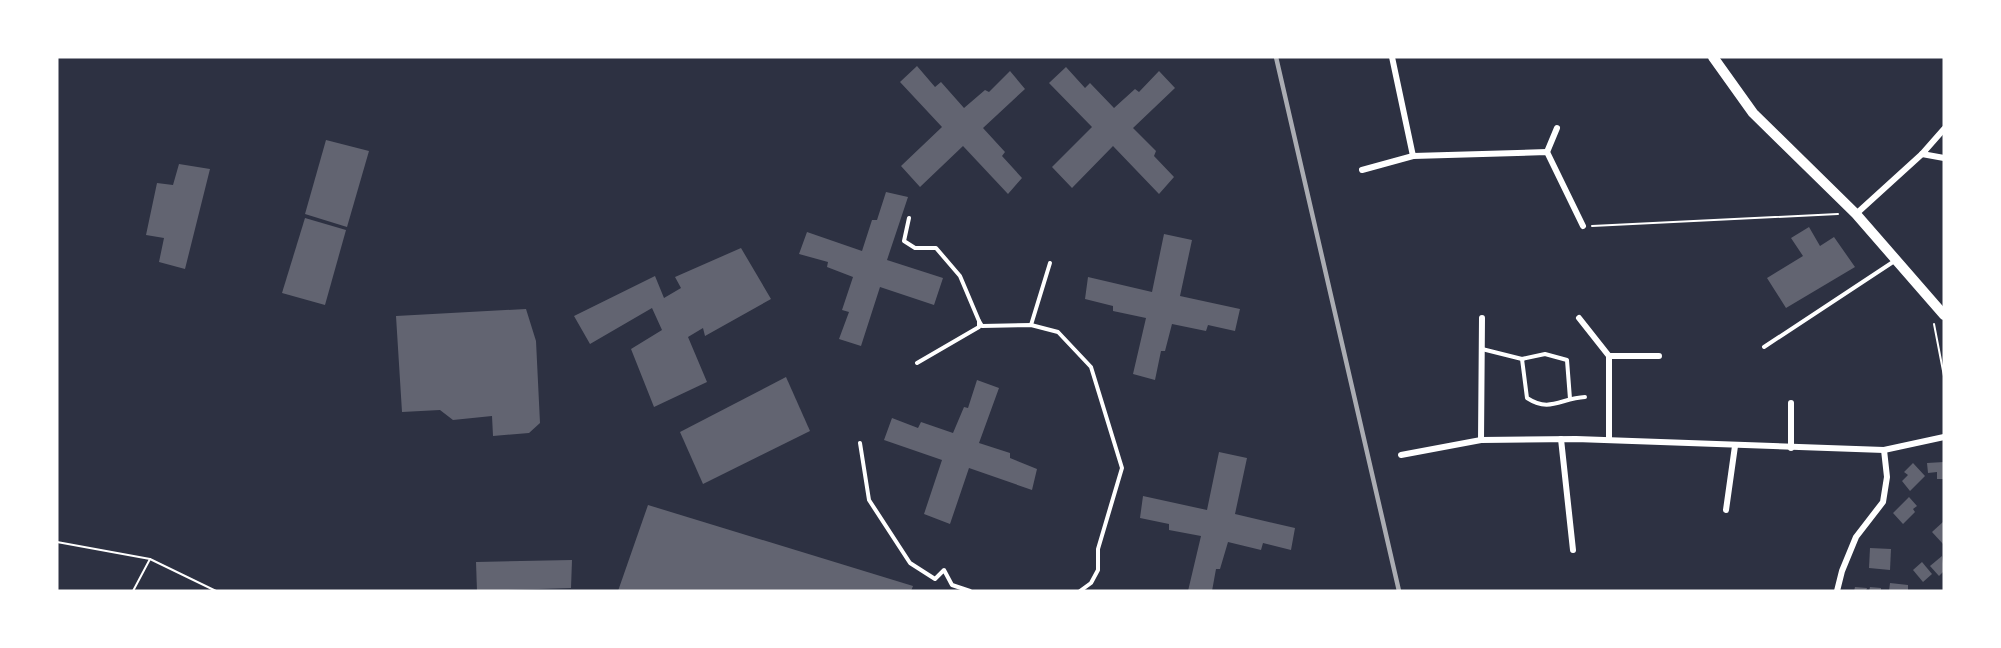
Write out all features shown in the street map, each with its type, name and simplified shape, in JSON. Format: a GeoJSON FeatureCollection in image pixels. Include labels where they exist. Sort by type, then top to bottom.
{"type":"FeatureCollection","features":[{"type":"Feature","properties":{"kind":"main road"},"geometry":{"type":"LineString","coordinates":[[1713,57],[1752,113],[1856,214],[1898,259],[1944,315]]}},
{"type":"Feature","properties":{"kind":"street"},"geometry":{"type":"LineString","coordinates":[[1392,57],[1413,156]]}},
{"type":"Feature","properties":{"kind":"street"},"geometry":{"type":"LineString","coordinates":[[1557,128],[1547,153],[1583,226]]}},
{"type":"Feature","properties":{"kind":"street"},"geometry":{"type":"LineString","coordinates":[[1856,214],[1922,154],[1944,129]]}},
{"type":"Feature","properties":{"kind":"street"},"geometry":{"type":"LineString","coordinates":[[1362,170],[1413,156],[1547,153]]}},
{"type":"Feature","properties":{"kind":"street"},"geometry":{"type":"LineString","coordinates":[[1922,154],[1944,158]]}},
{"type":"Feature","properties":{"kind":"street"},"geometry":{"type":"LineString","coordinates":[[1481,441],[1482,318]]}},
{"type":"Feature","properties":{"kind":"street"},"geometry":{"type":"LineString","coordinates":[[1579,318],[1609,356],[1609,440]]}},
{"type":"Feature","properties":{"kind":"street"},"geometry":{"type":"LineString","coordinates":[[1609,356],[1659,356]]}},
{"type":"Feature","properties":{"kind":"street"},"geometry":{"type":"LineString","coordinates":[[1791,403],[1791,448]]}},
{"type":"Feature","properties":{"kind":"street"},"geometry":{"type":"LineString","coordinates":[[1401,455],[1481,441],[1609,440],[1884,450],[1944,437]]}},
{"type":"Feature","properties":{"kind":"street"},"geometry":{"type":"LineString","coordinates":[[1561,439],[1573,550]]}},
{"type":"Feature","properties":{"kind":"street"},"geometry":{"type":"LineString","coordinates":[[1726,510],[1735,446]]}},
{"type":"Feature","properties":{"kind":"street"},"geometry":{"type":"LineString","coordinates":[[1837,591],[1845,562],[1856,537],[1883,502],[1887,477],[1884,450]]}},
{"type":"Feature","properties":{"kind":"lane"},"geometry":{"type":"LineString","coordinates":[[909,218],[904,242],[915,248],[936,248],[960,276],[982,326],[1031,325],[1058,332],[1092,367],[1122,468],[1118,472],[1098,549],[1098,570],[1091,583],[1080,591]]}},
{"type":"Feature","properties":{"kind":"lane"},"geometry":{"type":"LineString","coordinates":[[1764,348],[1898,259]]}},
{"type":"Feature","properties":{"kind":"lane"},"geometry":{"type":"LineString","coordinates":[[1031,325],[1050,263]]}},
{"type":"Feature","properties":{"kind":"lane"},"geometry":{"type":"LineString","coordinates":[[917,363],[979,327],[979,321]]}},
{"type":"Feature","properties":{"kind":"lane"},"geometry":{"type":"LineString","coordinates":[[1482,349],[1522,359],[1545,354],[1568,360],[1570,399]]}},
{"type":"Feature","properties":{"kind":"lane"},"geometry":{"type":"LineString","coordinates":[[1522,359],[1527,398],[1539,405],[1559,404],[1570,399],[1585,397]]}},
{"type":"Feature","properties":{"kind":"lane"},"geometry":{"type":"LineString","coordinates":[[860,443],[869,500],[910,563],[935,579],[944,570],[952,585],[970,591]]}},
{"type":"Feature","properties":{"kind":"path"},"geometry":{"type":"LineString","coordinates":[[1583,226],[1856,214]]}},
{"type":"Feature","properties":{"kind":"path"},"geometry":{"type":"LineString","coordinates":[[1932,317],[1944,376]]}},
{"type":"Feature","properties":{"kind":"path"},"geometry":{"type":"LineString","coordinates":[[57,542],[150,560],[216,591]]}},
{"type":"Feature","properties":{"kind":"path"},"geometry":{"type":"LineString","coordinates":[[133,591],[150,560]]}},
{"type":"Feature","properties":{"kind":"building"},"geometry":{"type":"Polygon","coordinates":[[[917,66],[935,87],[941,82],[964,108],[985,90],[989,92],[1010,71],[1025,89],[983,128],[1005,152],[1002,156],[1022,178],[1008,194],[963,146],[920,187],[901,166],[942,127],[900,82],[917,66]]]}},
{"type":"Feature","properties":{"kind":"building"},"geometry":{"type":"Polygon","coordinates":[[[1066,67],[1085,88],[1090,83],[1114,108],[1135,89],[1139,92],[1159,71],[1175,88],[1133,128],[1156,151],[1154,156],[1174,177],[1159,194],[1113,146],[1072,188],[1052,167],[1092,127],[1049,83],[1066,67]]]}},
{"type":"Feature","properties":{"kind":"building"},"geometry":{"type":"Polygon","coordinates":[[[326,140],[369,151],[347,227],[305,214],[326,140]]]}},
{"type":"Feature","properties":{"kind":"building"},"geometry":{"type":"Polygon","coordinates":[[[179,164],[210,169],[185,269],[159,262],[164,238],[146,235],[157,183],[173,185],[179,164]]]}},
{"type":"Feature","properties":{"kind":"building"},"geometry":{"type":"Polygon","coordinates":[[[886,192],[908,197],[887,260],[943,278],[934,305],[880,287],[861,346],[839,339],[849,312],[842,310],[853,277],[827,267],[828,262],[799,254],[807,232],[862,251],[872,220],[877,220],[886,192]]]}},
{"type":"Feature","properties":{"kind":"building"},"geometry":{"type":"Polygon","coordinates":[[[305,218],[346,230],[325,305],[282,293],[305,218]]]}},
{"type":"Feature","properties":{"kind":"building"},"geometry":{"type":"Polygon","coordinates":[[[1809,227],[1820,246],[1834,237],[1855,267],[1786,308],[1767,278],[1803,256],[1791,238],[1809,227]]]}},
{"type":"Feature","properties":{"kind":"building"},"geometry":{"type":"Polygon","coordinates":[[[1164,234],[1192,240],[1180,296],[1240,309],[1235,331],[1208,325],[1206,331],[1172,324],[1165,351],[1161,351],[1155,380],[1133,374],[1146,318],[1113,311],[1113,306],[1085,299],[1088,277],[1152,292],[1164,234]]]}},
{"type":"Feature","properties":{"kind":"building"},"geometry":{"type":"Polygon","coordinates":[[[741,248],[771,299],[705,336],[703,328],[688,337],[707,382],[654,407],[631,349],[662,330],[652,308],[590,344],[574,316],[655,276],[664,298],[681,288],[675,277],[741,248]]]}},
{"type":"Feature","properties":{"kind":"building"},"geometry":{"type":"Polygon","coordinates":[[[526,309],[536,341],[540,423],[529,433],[493,436],[492,416],[453,420],[440,410],[402,412],[396,316],[526,309]]]}},
{"type":"Feature","properties":{"kind":"building"},"geometry":{"type":"Polygon","coordinates":[[[786,377],[810,431],[703,484],[680,432],[786,377]]]}},
{"type":"Feature","properties":{"kind":"building"},"geometry":{"type":"Polygon","coordinates":[[[977,380],[999,388],[979,443],[1010,453],[1010,458],[1037,469],[1032,490],[969,468],[950,524],[924,514],[942,460],[884,440],[892,418],[918,428],[921,422],[953,433],[964,407],[968,408],[977,380]]]}},
{"type":"Feature","properties":{"kind":"building"},"geometry":{"type":"Polygon","coordinates":[[[1219,452],[1247,458],[1235,514],[1295,528],[1291,550],[1263,543],[1261,550],[1228,542],[1220,569],[1216,569],[1212,591],[1188,591],[1201,536],[1169,530],[1169,524],[1140,518],[1143,496],[1207,510],[1219,452]]]}},
{"type":"Feature","properties":{"kind":"building"},"geometry":{"type":"Polygon","coordinates":[[[1944,462],[1944,479],[1937,479],[1937,472],[1928,473],[1927,463],[1944,462]]]}},
{"type":"Feature","properties":{"kind":"building"},"geometry":{"type":"Polygon","coordinates":[[[1913,463],[1925,476],[1910,491],[1902,481],[1908,475],[1904,472],[1913,463]]]}},
{"type":"Feature","properties":{"kind":"building"},"geometry":{"type":"Polygon","coordinates":[[[1909,497],[1917,506],[1913,509],[1915,512],[1903,524],[1893,513],[1909,497]]]}},
{"type":"Feature","properties":{"kind":"building"},"geometry":{"type":"Polygon","coordinates":[[[648,505],[913,586],[911,591],[618,591],[648,505]]]}},
{"type":"Feature","properties":{"kind":"building"},"geometry":{"type":"Polygon","coordinates":[[[1944,521],[1944,543],[1943,544],[1932,532],[1944,521]]]}},
{"type":"Feature","properties":{"kind":"building"},"geometry":{"type":"Polygon","coordinates":[[[1870,548],[1891,549],[1890,570],[1869,568],[1870,548]]]}},
{"type":"Feature","properties":{"kind":"building"},"geometry":{"type":"Polygon","coordinates":[[[1942,556],[1944,571],[1939,576],[1930,566],[1942,556]]]}},
{"type":"Feature","properties":{"kind":"building"},"geometry":{"type":"Polygon","coordinates":[[[572,560],[571,588],[477,591],[476,562],[572,560]]]}},
{"type":"Feature","properties":{"kind":"building"},"geometry":{"type":"Polygon","coordinates":[[[1922,562],[1932,574],[1923,582],[1913,570],[1922,562]]]}},
{"type":"Feature","properties":{"kind":"building"},"geometry":{"type":"Polygon","coordinates":[[[1890,583],[1908,585],[1908,591],[1889,591],[1890,583]]]}},
{"type":"Feature","properties":{"kind":"building"},"geometry":{"type":"Polygon","coordinates":[[[1855,587],[1867,588],[1866,591],[1854,591],[1855,587]]]}},
{"type":"Feature","properties":{"kind":"building"},"geometry":{"type":"Polygon","coordinates":[[[1870,587],[1881,588],[1881,591],[1869,591],[1870,587]]]}},
{"type":"Feature","properties":{"kind":"railway"},"geometry":{"type":"LineString","coordinates":[[1276,57],[1399,591]]}}]}
